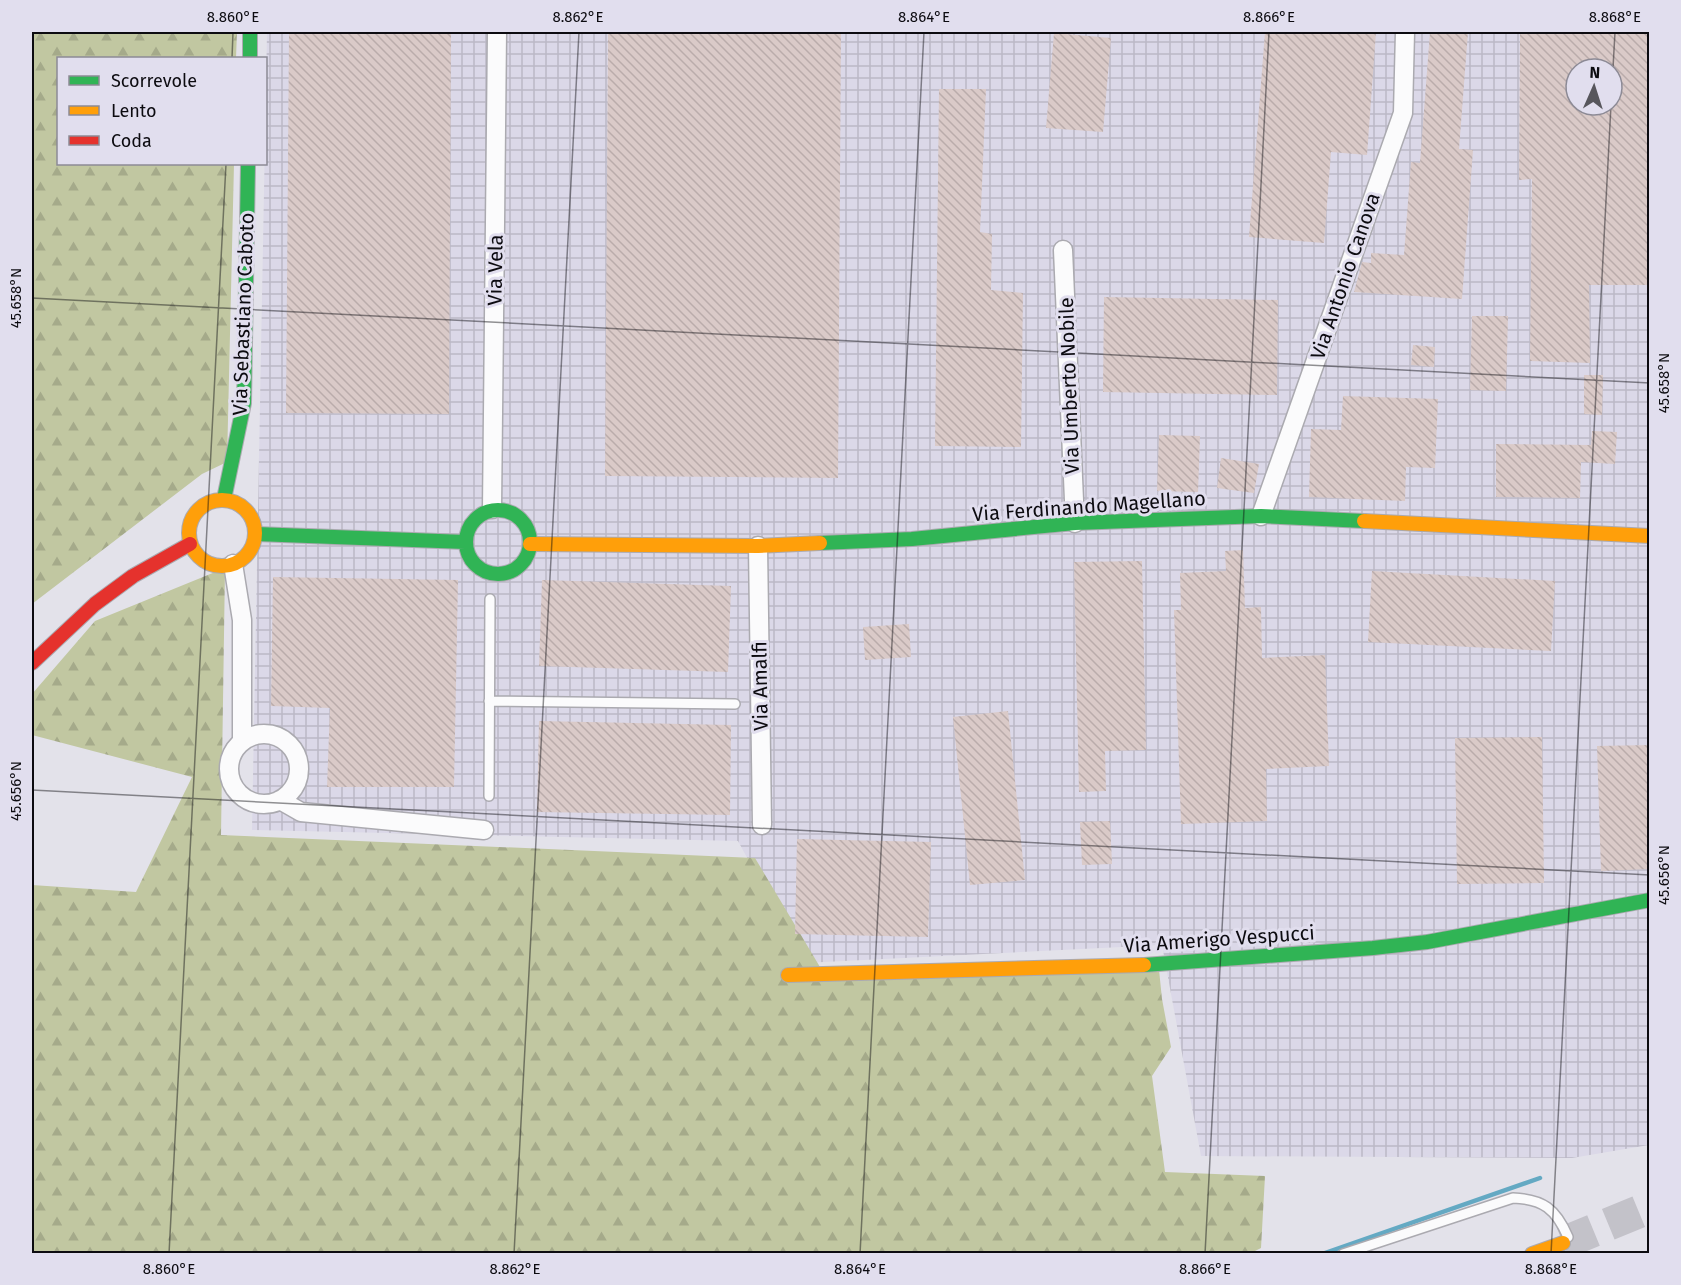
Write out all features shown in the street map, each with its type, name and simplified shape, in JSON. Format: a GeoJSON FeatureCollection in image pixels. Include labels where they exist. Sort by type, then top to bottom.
{"type":"FeatureCollection","features":[{"type":"Feature","properties":{"kind":"main road"},"geometry":{"type":"LineString","coordinates":[[250,32],[250,57]]}},
{"type":"Feature","properties":{"kind":"main road","name":"Via Sebastiano Caboto"},"geometry":{"type":"LineString","coordinates":[[224,499],[244,403],[248,165]]}},
{"type":"Feature","properties":{"kind":"main road"},"geometry":{"type":"LineString","coordinates":[[224,499],[244,506],[251,514],[256,534],[254,544],[242,560],[223,566],[203,561],[190,544],[188,533],[190,522],[203,505],[213,500],[224,499]]}},
{"type":"Feature","properties":{"kind":"main road"},"geometry":{"type":"LineString","coordinates":[[492,509],[512,512],[520,518],[526,525],[530,544],[528,555],[521,564],[512,571],[502,574],[490,574],[472,562],[465,542],[466,533],[476,517],[492,509]]}},
{"type":"Feature","properties":{"kind":"main road","name":"Via Ferdinando Magellano"},"geometry":{"type":"LineString","coordinates":[[530,544],[758,546],[912,539],[1075,523],[1261,516],[1650,536]]}},
{"type":"Feature","properties":{"kind":"main road"},"geometry":{"type":"LineString","coordinates":[[256,534],[465,542]]}},
{"type":"Feature","properties":{"kind":"main road"},"geometry":{"type":"LineString","coordinates":[[32,663],[95,604],[133,576],[190,544]]}},
{"type":"Feature","properties":{"kind":"main road","name":"Via Amerigo Vespucci"},"geometry":{"type":"LineString","coordinates":[[788,975],[1142,965],[1372,948],[1427,942],[1650,900]]}},
{"type":"Feature","properties":{"kind":"main road"},"geometry":{"type":"LineString","coordinates":[[1532,1254],[1567,1245]]}},
{"type":"Feature","properties":{"kind":"street","name":"Via Vela"},"geometry":{"type":"LineString","coordinates":[[492,509],[497,32]]}},
{"type":"Feature","properties":{"kind":"street","name":"Via Antonio Canova"},"geometry":{"type":"LineString","coordinates":[[1261,516],[1403,112],[1405,32]]}},
{"type":"Feature","properties":{"kind":"street","name":"Via Umberto Nobile"},"geometry":{"type":"LineString","coordinates":[[1063,250],[1075,523]]}},
{"type":"Feature","properties":{"kind":"street","name":"Via Amalfi"},"geometry":{"type":"LineString","coordinates":[[758,546],[762,825]]}},
{"type":"Feature","properties":{"kind":"street"},"geometry":{"type":"LineString","coordinates":[[233,564],[242,620],[242,741]]}},
{"type":"Feature","properties":{"kind":"street"},"geometry":{"type":"LineString","coordinates":[[264,733],[276,735],[294,750],[299,761],[296,784],[280,800],[269,804],[246,799],[232,782],[229,771],[234,749],[253,735],[264,733]]}},
{"type":"Feature","properties":{"kind":"street"},"geometry":{"type":"LineString","coordinates":[[280,800],[301,812],[484,830]]}},
{"type":"Feature","properties":{"kind":"lane"},"geometry":{"type":"LineString","coordinates":[[489,796],[490,599]]}},
{"type":"Feature","properties":{"kind":"lane"},"geometry":{"type":"LineString","coordinates":[[489,701],[735,704]]}},
{"type":"Feature","properties":{"kind":"lane"},"geometry":{"type":"LineString","coordinates":[[1343,1254],[1513,1198],[1541,1202],[1554,1213],[1567,1245]]}},
{"type":"Feature","properties":{"kind":"shaded area"},"geometry":{"type":"Polygon","coordinates":[[[267,32],[1005,32],[1007,35],[1037,32],[1649,32],[1649,1145],[1572,1158],[1201,1156],[1162,945],[804,963],[738,841],[252,830],[264,165],[267,165],[267,32]]]}},
{"type":"Feature","properties":{"kind":"green space"},"geometry":{"type":"Polygon","coordinates":[[[32,32],[237,32],[236,57],[57,57],[57,165],[234,165],[227,462],[202,474],[32,604],[32,32]]]}},
{"type":"Feature","properties":{"kind":"green space"},"geometry":{"type":"Polygon","coordinates":[[[225,568],[221,835],[755,858],[820,967],[1158,960],[1162,999],[1171,1047],[1152,1076],[1165,1172],[1265,1176],[1261,1248],[1249,1254],[32,1253],[32,885],[136,892],[192,777],[32,735],[32,694],[95,621],[225,568]]]}},
{"type":"Feature","properties":{"kind":"building"},"geometry":{"type":"Polygon","coordinates":[[[289,32],[451,32],[449,414],[286,413],[289,32]]]}},
{"type":"Feature","properties":{"kind":"building"},"geometry":{"type":"Polygon","coordinates":[[[608,32],[841,32],[838,478],[605,476],[608,32]]]}},
{"type":"Feature","properties":{"kind":"building"},"geometry":{"type":"Polygon","coordinates":[[[1265,32],[1376,32],[1367,155],[1331,152],[1324,243],[1249,237],[1265,32]]]}},
{"type":"Feature","properties":{"kind":"building"},"geometry":{"type":"Polygon","coordinates":[[[1430,32],[1468,32],[1459,149],[1473,150],[1462,299],[1354,292],[1362,262],[1371,263],[1371,253],[1404,255],[1411,162],[1420,163],[1430,32]]]}},
{"type":"Feature","properties":{"kind":"building"},"geometry":{"type":"Polygon","coordinates":[[[1520,32],[1650,32],[1650,285],[1589,285],[1590,363],[1530,361],[1532,179],[1519,180],[1520,32]]]}},
{"type":"Feature","properties":{"kind":"building"},"geometry":{"type":"Polygon","coordinates":[[[1054,33],[1111,38],[1103,132],[1046,128],[1054,33]]]}},
{"type":"Feature","properties":{"kind":"building"},"geometry":{"type":"Polygon","coordinates":[[[939,89],[986,89],[980,232],[992,234],[991,290],[1023,293],[1021,447],[935,446],[939,89]]]}},
{"type":"Feature","properties":{"kind":"building"},"geometry":{"type":"Polygon","coordinates":[[[1104,297],[1278,300],[1277,395],[1103,392],[1104,297]]]}},
{"type":"Feature","properties":{"kind":"building"},"geometry":{"type":"Polygon","coordinates":[[[1472,316],[1508,316],[1506,391],[1470,390],[1472,316]]]}},
{"type":"Feature","properties":{"kind":"building"},"geometry":{"type":"Polygon","coordinates":[[[1413,345],[1435,347],[1434,367],[1411,365],[1413,345]]]}},
{"type":"Feature","properties":{"kind":"building"},"geometry":{"type":"Polygon","coordinates":[[[1584,375],[1603,375],[1602,415],[1584,414],[1584,375]]]}},
{"type":"Feature","properties":{"kind":"building"},"geometry":{"type":"Polygon","coordinates":[[[1343,396],[1438,399],[1435,468],[1406,467],[1405,501],[1309,497],[1311,429],[1341,430],[1343,396]]]}},
{"type":"Feature","properties":{"kind":"building"},"geometry":{"type":"Polygon","coordinates":[[[1592,431],[1617,432],[1615,464],[1581,462],[1580,498],[1496,497],[1496,444],[1591,445],[1592,431]]]}},
{"type":"Feature","properties":{"kind":"building"},"geometry":{"type":"Polygon","coordinates":[[[1159,435],[1200,436],[1198,492],[1157,491],[1159,435]]]}},
{"type":"Feature","properties":{"kind":"building"},"geometry":{"type":"Polygon","coordinates":[[[1221,458],[1259,464],[1254,493],[1217,488],[1221,458]]]}},
{"type":"Feature","properties":{"kind":"building"},"geometry":{"type":"Polygon","coordinates":[[[1243,550],[1245,608],[1261,607],[1262,658],[1325,655],[1329,766],[1266,769],[1267,821],[1181,824],[1174,610],[1181,610],[1180,573],[1226,571],[1225,551],[1243,550]]]}},
{"type":"Feature","properties":{"kind":"building"},"geometry":{"type":"Polygon","coordinates":[[[1142,561],[1146,750],[1105,751],[1106,791],[1079,792],[1074,562],[1142,561]]]}},
{"type":"Feature","properties":{"kind":"building"},"geometry":{"type":"Polygon","coordinates":[[[1372,571],[1555,581],[1551,651],[1368,642],[1372,571]]]}},
{"type":"Feature","properties":{"kind":"building"},"geometry":{"type":"Polygon","coordinates":[[[273,577],[458,580],[454,787],[327,787],[330,708],[271,706],[273,577]]]}},
{"type":"Feature","properties":{"kind":"building"},"geometry":{"type":"Polygon","coordinates":[[[542,580],[731,586],[728,672],[539,666],[542,580]]]}},
{"type":"Feature","properties":{"kind":"building"},"geometry":{"type":"Polygon","coordinates":[[[909,624],[911,657],[865,660],[863,627],[909,624]]]}},
{"type":"Feature","properties":{"kind":"building"},"geometry":{"type":"Polygon","coordinates":[[[1008,711],[1025,880],[970,885],[953,717],[1008,711]]]}},
{"type":"Feature","properties":{"kind":"building"},"geometry":{"type":"Polygon","coordinates":[[[539,721],[731,725],[730,815],[537,812],[539,721]]]}},
{"type":"Feature","properties":{"kind":"building"},"geometry":{"type":"Polygon","coordinates":[[[1542,737],[1544,883],[1457,884],[1455,738],[1542,737]]]}},
{"type":"Feature","properties":{"kind":"building"},"geometry":{"type":"Polygon","coordinates":[[[1650,745],[1650,869],[1601,871],[1597,746],[1650,745]]]}},
{"type":"Feature","properties":{"kind":"building"},"geometry":{"type":"Polygon","coordinates":[[[1110,821],[1112,864],[1082,865],[1080,822],[1110,821]]]}},
{"type":"Feature","properties":{"kind":"building"},"geometry":{"type":"Polygon","coordinates":[[[797,839],[931,842],[928,937],[795,934],[797,839]]]}},
{"type":"Feature","properties":{"kind":"waterway"},"geometry":{"type":"LineString","coordinates":[[1322,1254],[1540,1178]]}},
{"type":"Feature","properties":{"kind":"tunnel"},"geometry":{"type":"LineString","coordinates":[[1563,1243],[1650,1207]]}},
{"type":"Feature","properties":{"kind":"traffic: fast"},"geometry":{"type":"LineString","coordinates":[[250,32],[250,57]]}},
{"type":"Feature","properties":{"kind":"traffic: fast"},"geometry":{"type":"LineString","coordinates":[[224,499],[244,403],[248,165]]}},
{"type":"Feature","properties":{"kind":"traffic: fast"},"geometry":{"type":"LineString","coordinates":[[492,510],[504,510],[521,519],[528,530],[530,542],[528,554],[521,565],[504,574],[492,574],[480,569],[471,560],[466,548],[466,536],[471,524],[480,515],[492,510]]}},
{"type":"Feature","properties":{"kind":"traffic: fast"},"geometry":{"type":"LineString","coordinates":[[820,543],[912,539],[1075,523],[1261,516],[1364,521]]}},
{"type":"Feature","properties":{"kind":"traffic: fast"},"geometry":{"type":"LineString","coordinates":[[256,534],[465,542]]}},
{"type":"Feature","properties":{"kind":"traffic: fast"},"geometry":{"type":"LineString","coordinates":[[1144,965],[1427,942],[1650,900]]}},
{"type":"Feature","properties":{"kind":"traffic: slow"},"geometry":{"type":"LineString","coordinates":[[215,500],[229,500],[241,505],[250,514],[255,533],[253,546],[246,557],[229,566],[215,566],[203,561],[194,552],[189,540],[189,526],[194,514],[203,505],[215,500]]}},
{"type":"Feature","properties":{"kind":"traffic: slow"},"geometry":{"type":"LineString","coordinates":[[1364,521],[1650,536]]}},
{"type":"Feature","properties":{"kind":"traffic: slow"},"geometry":{"type":"LineString","coordinates":[[530,544],[758,546],[820,543]]}},
{"type":"Feature","properties":{"kind":"traffic: slow"},"geometry":{"type":"LineString","coordinates":[[788,975],[1144,965]]}},
{"type":"Feature","properties":{"kind":"traffic: slow"},"geometry":{"type":"LineString","coordinates":[[1532,1254],[1563,1243]]}},
{"type":"Feature","properties":{"kind":"traffic: jam"},"geometry":{"type":"LineString","coordinates":[[32,663],[95,604],[133,576],[190,544]]}}]}
